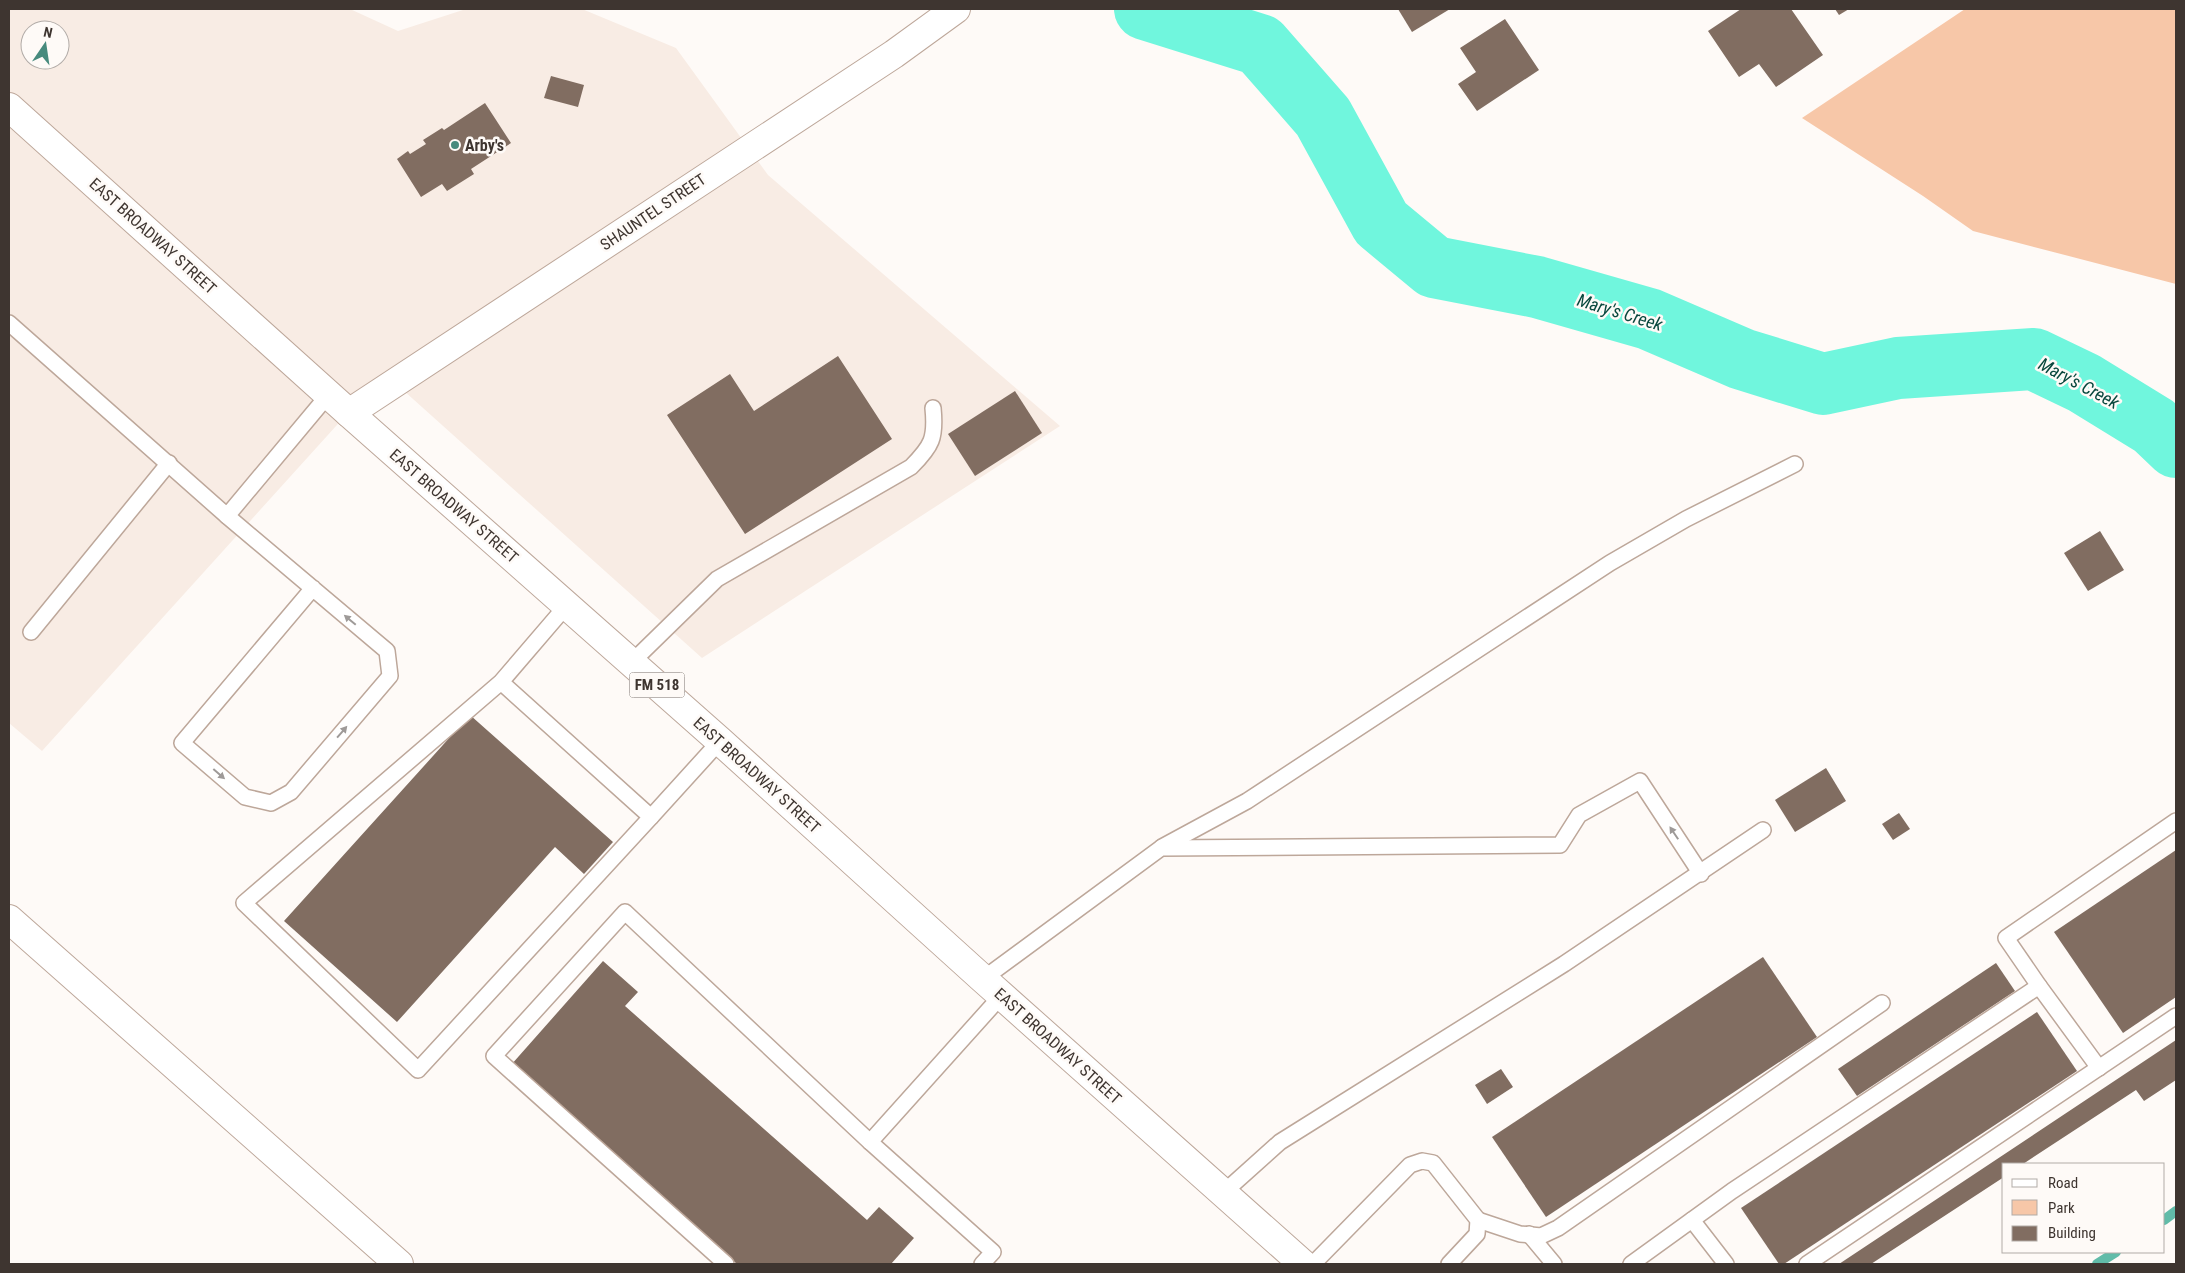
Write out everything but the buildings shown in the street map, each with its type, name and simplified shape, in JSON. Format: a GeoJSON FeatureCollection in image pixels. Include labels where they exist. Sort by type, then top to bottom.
{"type":"FeatureCollection","features":[{"type":"Feature","properties":{"kind":"main road","name":"SHAUNTEL STREET"},"geometry":{"type":"LineString","coordinates":[[348,413],[894,54],[956,9]]}},
{"type":"Feature","properties":{"kind":"main road","name":"EAST BROADWAY STREET"},"geometry":{"type":"LineString","coordinates":[[9,107],[348,413],[720,740],[1297,1262]]}},
{"type":"Feature","properties":{"kind":"main road"},"geometry":{"type":"LineString","coordinates":[[9,919],[399,1264]]}},
{"type":"Feature","properties":{"kind":"lane"},"geometry":{"type":"LineString","coordinates":[[9,323],[228,516],[313,588],[387,651],[390,676],[291,792],[271,803],[245,797],[182,743],[313,588]]}},
{"type":"Feature","properties":{"kind":"lane"},"geometry":{"type":"LineString","coordinates":[[228,516],[328,394]]}},
{"type":"Feature","properties":{"kind":"lane"},"geometry":{"type":"LineString","coordinates":[[632,662],[717,579],[911,467],[928,451],[935,432],[933,408]]}},
{"type":"Feature","properties":{"kind":"lane"},"geometry":{"type":"LineString","coordinates":[[31,632],[169,463]]}},
{"type":"Feature","properties":{"kind":"lane"},"geometry":{"type":"LineString","coordinates":[[870,1142],[992,987],[1161,848],[1248,801],[1610,563],[1686,519],[1795,464]]}},
{"type":"Feature","properties":{"kind":"lane"},"geometry":{"type":"LineString","coordinates":[[567,605],[500,682],[244,903],[418,1070],[651,818],[720,740]]}},
{"type":"Feature","properties":{"kind":"lane"},"geometry":{"type":"LineString","coordinates":[[500,682],[651,818]]}},
{"type":"Feature","properties":{"kind":"lane"},"geometry":{"type":"LineString","coordinates":[[1161,848],[1560,845],[1579,815],[1640,781],[1701,874]]}},
{"type":"Feature","properties":{"kind":"lane"},"geometry":{"type":"LineString","coordinates":[[2099,1068],[2006,938],[2176,821]]}},
{"type":"Feature","properties":{"kind":"lane"},"geometry":{"type":"LineString","coordinates":[[1222,1194],[1280,1142],[1564,964],[1701,874],[1763,830]]}},
{"type":"Feature","properties":{"kind":"lane"},"geometry":{"type":"LineString","coordinates":[[726,1264],[494,1056],[625,912],[870,1142],[993,1252],[982,1264]]}},
{"type":"Feature","properties":{"kind":"lane"},"geometry":{"type":"LineString","coordinates":[[1631,1264],[1732,1191],[2039,986]]}},
{"type":"Feature","properties":{"kind":"lane"},"geometry":{"type":"LineString","coordinates":[[1297,1262],[1410,1165],[1422,1160],[1433,1162],[1478,1220],[1520,1234],[1541,1236],[1558,1228],[1882,1003]]}},
{"type":"Feature","properties":{"kind":"lane"},"geometry":{"type":"LineString","coordinates":[[1806,1264],[2176,1016]]}},
{"type":"Feature","properties":{"kind":"lane"},"geometry":{"type":"LineString","coordinates":[[1449,1264],[1477,1234],[1478,1220]]}},
{"type":"Feature","properties":{"kind":"lane"},"geometry":{"type":"LineString","coordinates":[[1692,1220],[1726,1264]]}},
{"type":"Feature","properties":{"kind":"lane"},"geometry":{"type":"LineString","coordinates":[[1529,1234],[1554,1264]]}},
{"type":"Feature","properties":{"kind":"shaded area"},"geometry":{"type":"Polygon","coordinates":[[[9,9],[350,9],[398,31],[466,9],[582,9],[676,48],[768,175],[1060,426],[702,658],[384,373],[42,751],[9,723],[9,9]]]}},
{"type":"Feature","properties":{"kind":"green space"},"geometry":{"type":"Polygon","coordinates":[[[1965,9],[2176,9],[2176,284],[1973,231],[1923,196],[1802,118],[1965,9]]]}},
{"type":"Feature","properties":{"kind":"waterway","name":"Mary's Creek"},"geometry":{"type":"LineString","coordinates":[[1145,9],[1260,45],[1323,117],[1381,223],[1434,267],[1537,287],[1649,319],[1742,359],[1823,384],[1898,368],[2034,359],[2084,383],[2154,426],[2176,447]]}},
{"type":"Feature","properties":{"kind":"waterway"},"geometry":{"type":"LineString","coordinates":[[2165,1219],[2176,1211]]}},
{"type":"Feature","properties":{"kind":"waterway"},"geometry":{"type":"LineString","coordinates":[[2097,1264],[2114,1253]]}},
{"type":"Feature","properties":{"kind":"place","name":"Arby's"},"geometry":{"type":"Point","coordinates":[455,145]}}]}
